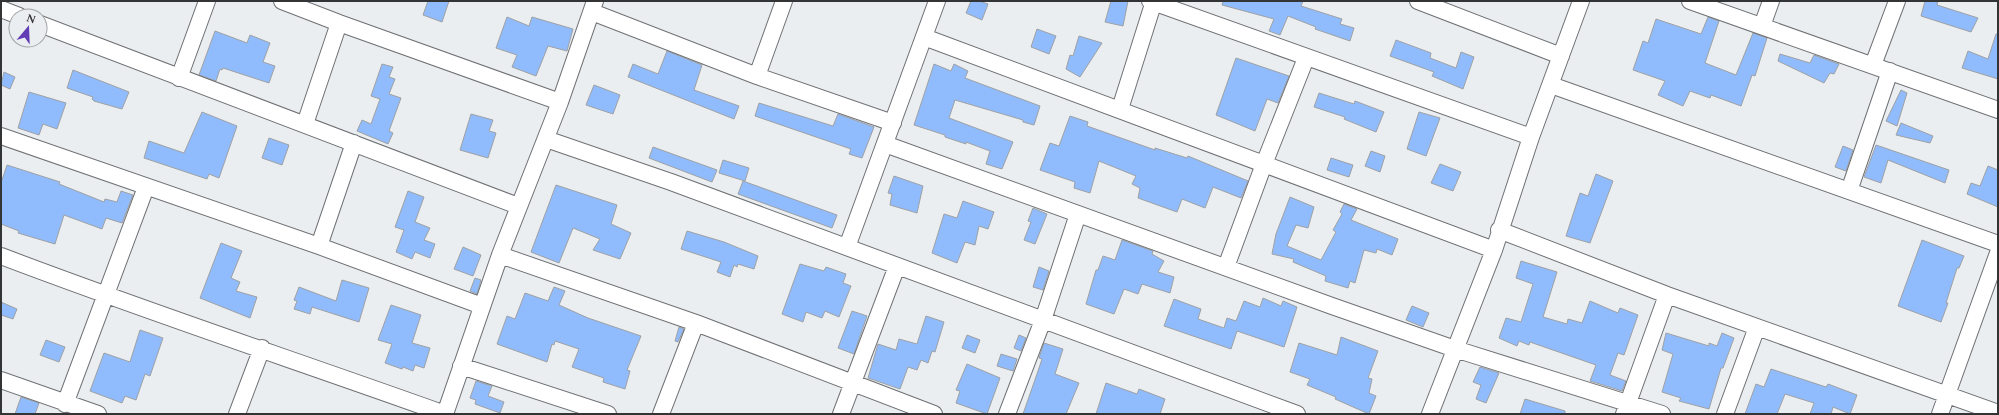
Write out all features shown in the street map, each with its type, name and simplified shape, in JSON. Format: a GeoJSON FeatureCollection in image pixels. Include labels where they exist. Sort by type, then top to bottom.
{"type":"FeatureCollection","features":[{"type":"Feature","properties":{"kind":"street"},"geometry":{"type":"LineString","coordinates":[[179,78],[207,1]]}},
{"type":"Feature","properties":{"kind":"street"},"geometry":{"type":"LineString","coordinates":[[282,1],[339,23],[560,102]]}},
{"type":"Feature","properties":{"kind":"street"},"geometry":{"type":"LineString","coordinates":[[757,76],[784,1]]}},
{"type":"Feature","properties":{"kind":"street"},"geometry":{"type":"LineString","coordinates":[[847,247],[937,1]]}},
{"type":"Feature","properties":{"kind":"street"},"geometry":{"type":"LineString","coordinates":[[1120,110],[1152,1],[1306,58],[1531,137]]}},
{"type":"Feature","properties":{"kind":"street"},"geometry":{"type":"LineString","coordinates":[[1418,1],[1561,56]]}},
{"type":"Feature","properties":{"kind":"street"},"geometry":{"type":"LineString","coordinates":[[1430,414],[1494,250],[1531,137],[1581,1]]}},
{"type":"Feature","properties":{"kind":"street"},"geometry":{"type":"LineString","coordinates":[[1690,1],[1998,110]]}},
{"type":"Feature","properties":{"kind":"street"},"geometry":{"type":"LineString","coordinates":[[1762,26],[1772,1]]}},
{"type":"Feature","properties":{"kind":"street"},"geometry":{"type":"LineString","coordinates":[[1873,65],[1897,1]]}},
{"type":"Feature","properties":{"kind":"street"},"geometry":{"type":"LineString","coordinates":[[1,256],[105,295],[262,348],[445,414],[500,255],[560,102],[594,6],[757,76],[893,123]]}},
{"type":"Feature","properties":{"kind":"street"},"geometry":{"type":"LineString","coordinates":[[304,124],[339,23]]}},
{"type":"Feature","properties":{"kind":"street"},"geometry":{"type":"LineString","coordinates":[[48,27],[518,206]]}},
{"type":"Feature","properties":{"kind":"street"},"geometry":{"type":"LineString","coordinates":[[924,37],[1494,250]]}},
{"type":"Feature","properties":{"kind":"street"},"geometry":{"type":"LineString","coordinates":[[1226,267],[1264,164],[1306,58]]}},
{"type":"Feature","properties":{"kind":"street"},"geometry":{"type":"LineString","coordinates":[[1849,191],[1890,71]]}},
{"type":"Feature","properties":{"kind":"street"},"geometry":{"type":"LineString","coordinates":[[1551,85],[1998,244]]}},
{"type":"Feature","properties":{"kind":"street"},"geometry":{"type":"LineString","coordinates":[[1,136],[318,246],[482,306]]}},
{"type":"Feature","properties":{"kind":"street"},"geometry":{"type":"LineString","coordinates":[[546,139],[671,182],[1297,414]]}},
{"type":"Feature","properties":{"kind":"street"},"geometry":{"type":"LineString","coordinates":[[318,246],[354,143]]}},
{"type":"Feature","properties":{"kind":"street"},"geometry":{"type":"LineString","coordinates":[[885,144],[1226,267],[1626,408],[1662,414]]}},
{"type":"Feature","properties":{"kind":"street"},"geometry":{"type":"LineString","coordinates":[[65,404],[146,187]]}},
{"type":"Feature","properties":{"kind":"street"},"geometry":{"type":"LineString","coordinates":[[1007,414],[1042,320],[1078,214]]}},
{"type":"Feature","properties":{"kind":"street"},"geometry":{"type":"LineString","coordinates":[[1500,230],[1667,295],[1998,413]]}},
{"type":"Feature","properties":{"kind":"street"},"geometry":{"type":"LineString","coordinates":[[1940,414],[1998,253]]}},
{"type":"Feature","properties":{"kind":"street"},"geometry":{"type":"LineString","coordinates":[[500,255],[696,324],[934,414]]}},
{"type":"Feature","properties":{"kind":"street"},"geometry":{"type":"LineString","coordinates":[[841,414],[897,266]]}},
{"type":"Feature","properties":{"kind":"street"},"geometry":{"type":"LineString","coordinates":[[1626,408],[1667,295]]}},
{"type":"Feature","properties":{"kind":"street"},"geometry":{"type":"LineString","coordinates":[[661,414],[696,324]]}},
{"type":"Feature","properties":{"kind":"street"},"geometry":{"type":"LineString","coordinates":[[1725,414],[1757,327]]}},
{"type":"Feature","properties":{"kind":"street"},"geometry":{"type":"LineString","coordinates":[[237,414],[262,348]]}},
{"type":"Feature","properties":{"kind":"street"},"geometry":{"type":"LineString","coordinates":[[461,366],[608,414]]}},
{"type":"Feature","properties":{"kind":"street"},"geometry":{"type":"LineString","coordinates":[[1,380],[65,404],[98,414]]}},
{"type":"Feature","properties":{"kind":"building"},"geometry":{"type":"Polygon","coordinates":[[[428,1],[449,1],[442,22],[423,15],[428,1]]]}},
{"type":"Feature","properties":{"kind":"building"},"geometry":{"type":"Polygon","coordinates":[[[971,1],[979,1],[988,4],[982,20],[966,13],[971,1]]]}},
{"type":"Feature","properties":{"kind":"building"},"geometry":{"type":"Polygon","coordinates":[[[1111,1],[1128,1],[1123,26],[1105,22],[1111,1]]]}},
{"type":"Feature","properties":{"kind":"building"},"geometry":{"type":"Polygon","coordinates":[[[1223,1],[1303,1],[1301,6],[1342,19],[1340,24],[1354,28],[1350,41],[1315,29],[1316,27],[1288,16],[1280,35],[1269,31],[1274,19],[1222,5],[1223,1]]]}},
{"type":"Feature","properties":{"kind":"building"},"geometry":{"type":"Polygon","coordinates":[[[1925,1],[1938,1],[1937,5],[1978,18],[1971,32],[1921,16],[1925,1]]]}},
{"type":"Feature","properties":{"kind":"building"},"geometry":{"type":"Polygon","coordinates":[[[507,17],[529,26],[532,17],[573,29],[567,51],[548,46],[536,76],[512,67],[517,55],[496,48],[507,17]]]}},
{"type":"Feature","properties":{"kind":"building"},"geometry":{"type":"Polygon","coordinates":[[[1708,17],[1719,21],[1705,63],[1736,75],[1753,33],[1767,38],[1755,76],[1752,75],[1741,106],[1711,95],[1710,98],[1690,91],[1683,106],[1658,95],[1665,81],[1633,70],[1643,41],[1648,43],[1656,19],[1701,34],[1708,17]]]}},
{"type":"Feature","properties":{"kind":"building"},"geometry":{"type":"Polygon","coordinates":[[[1037,29],[1056,36],[1049,54],[1031,47],[1037,29]]]}},
{"type":"Feature","properties":{"kind":"building"},"geometry":{"type":"Polygon","coordinates":[[[215,31],[247,43],[250,35],[270,43],[263,62],[275,66],[269,83],[223,68],[222,70],[220,69],[216,81],[199,75],[215,31]]]}},
{"type":"Feature","properties":{"kind":"building"},"geometry":{"type":"Polygon","coordinates":[[[1996,34],[1998,34],[1998,79],[1962,68],[1968,51],[1988,59],[1996,34]]]}},
{"type":"Feature","properties":{"kind":"building"},"geometry":{"type":"Polygon","coordinates":[[[1079,36],[1102,43],[1080,77],[1066,69],[1070,55],[1073,56],[1079,36]]]}},
{"type":"Feature","properties":{"kind":"building"},"geometry":{"type":"Polygon","coordinates":[[[1396,40],[1431,53],[1430,58],[1456,68],[1461,52],[1474,57],[1463,89],[1432,76],[1434,72],[1390,56],[1396,40]]]}},
{"type":"Feature","properties":{"kind":"building"},"geometry":{"type":"Polygon","coordinates":[[[667,51],[702,65],[694,90],[739,106],[734,119],[628,77],[633,64],[658,74],[667,51]]]}},
{"type":"Feature","properties":{"kind":"building"},"geometry":{"type":"Polygon","coordinates":[[[1780,54],[1810,63],[1814,55],[1839,64],[1834,74],[1830,73],[1824,83],[1778,61],[1780,54]]]}},
{"type":"Feature","properties":{"kind":"building"},"geometry":{"type":"Polygon","coordinates":[[[1236,58],[1289,76],[1278,103],[1267,99],[1255,131],[1216,115],[1236,58]]]}},
{"type":"Feature","properties":{"kind":"building"},"geometry":{"type":"Polygon","coordinates":[[[382,64],[393,67],[389,77],[395,79],[389,94],[401,98],[389,131],[393,133],[388,144],[357,131],[362,120],[371,124],[380,99],[371,96],[382,64]]]}},
{"type":"Feature","properties":{"kind":"building"},"geometry":{"type":"Polygon","coordinates":[[[934,64],[951,71],[954,64],[968,71],[965,78],[1040,106],[1034,125],[1023,122],[1023,120],[955,100],[949,118],[1013,142],[1002,169],[986,164],[990,151],[966,142],[966,144],[945,137],[945,135],[914,125],[934,64]]]}},
{"type":"Feature","properties":{"kind":"building"},"geometry":{"type":"Polygon","coordinates":[[[73,70],[129,92],[122,109],[94,101],[92,99],[93,97],[67,88],[73,70]]]}},
{"type":"Feature","properties":{"kind":"building"},"geometry":{"type":"Polygon","coordinates":[[[4,72],[15,77],[10,89],[1,85],[4,72]]]}},
{"type":"Feature","properties":{"kind":"building"},"geometry":{"type":"Polygon","coordinates":[[[594,85],[620,95],[613,114],[586,105],[594,85]]]}},
{"type":"Feature","properties":{"kind":"building"},"geometry":{"type":"Polygon","coordinates":[[[1901,90],[1907,93],[1897,126],[1886,121],[1901,90]]]}},
{"type":"Feature","properties":{"kind":"building"},"geometry":{"type":"Polygon","coordinates":[[[29,92],[66,103],[57,129],[43,124],[39,135],[18,128],[29,92]]]}},
{"type":"Feature","properties":{"kind":"building"},"geometry":{"type":"Polygon","coordinates":[[[1319,93],[1354,104],[1355,101],[1384,112],[1376,132],[1344,119],[1345,117],[1314,107],[1319,93]]]}},
{"type":"Feature","properties":{"kind":"building"},"geometry":{"type":"Polygon","coordinates":[[[759,103],[833,126],[838,114],[874,127],[862,158],[849,154],[851,149],[755,116],[759,103]]]}},
{"type":"Feature","properties":{"kind":"building"},"geometry":{"type":"Polygon","coordinates":[[[202,112],[237,126],[219,178],[209,174],[207,179],[144,158],[149,141],[184,153],[202,112]]]}},
{"type":"Feature","properties":{"kind":"building"},"geometry":{"type":"Polygon","coordinates":[[[1419,112],[1440,118],[1426,156],[1407,149],[1419,112]]]}},
{"type":"Feature","properties":{"kind":"building"},"geometry":{"type":"Polygon","coordinates":[[[471,114],[493,120],[489,131],[496,133],[488,158],[460,150],[471,114]]]}},
{"type":"Feature","properties":{"kind":"building"},"geometry":{"type":"Polygon","coordinates":[[[1070,116],[1088,122],[1087,126],[1155,150],[1155,148],[1187,158],[1188,156],[1248,181],[1241,198],[1213,187],[1205,208],[1182,199],[1177,212],[1138,198],[1140,188],[1132,184],[1136,176],[1099,161],[1090,193],[1074,188],[1075,182],[1040,170],[1050,143],[1059,146],[1070,116]]]}},
{"type":"Feature","properties":{"kind":"building"},"geometry":{"type":"Polygon","coordinates":[[[1901,123],[1933,136],[1930,143],[1896,135],[1901,123]]]}},
{"type":"Feature","properties":{"kind":"building"},"geometry":{"type":"Polygon","coordinates":[[[269,138],[289,145],[282,165],[262,158],[269,138]]]}},
{"type":"Feature","properties":{"kind":"building"},"geometry":{"type":"Polygon","coordinates":[[[1876,145],[1949,170],[1945,183],[1888,160],[1881,183],[1864,177],[1876,145]]]}},
{"type":"Feature","properties":{"kind":"building"},"geometry":{"type":"Polygon","coordinates":[[[1843,146],[1853,150],[1846,171],[1835,167],[1843,146]]]}},
{"type":"Feature","properties":{"kind":"building"},"geometry":{"type":"Polygon","coordinates":[[[653,147],[717,170],[712,182],[649,158],[653,147]]]}},
{"type":"Feature","properties":{"kind":"building"},"geometry":{"type":"Polygon","coordinates":[[[1371,151],[1385,156],[1380,172],[1365,166],[1371,151]]]}},
{"type":"Feature","properties":{"kind":"building"},"geometry":{"type":"Polygon","coordinates":[[[1331,158],[1353,165],[1349,177],[1327,170],[1331,158]]]}},
{"type":"Feature","properties":{"kind":"building"},"geometry":{"type":"Polygon","coordinates":[[[723,160],[749,168],[745,181],[719,173],[723,160]]]}},
{"type":"Feature","properties":{"kind":"building"},"geometry":{"type":"Polygon","coordinates":[[[1440,164],[1461,172],[1453,191],[1431,183],[1440,164]]]}},
{"type":"Feature","properties":{"kind":"building"},"geometry":{"type":"Polygon","coordinates":[[[7,165],[60,182],[59,184],[104,202],[105,199],[117,202],[121,191],[133,195],[122,223],[106,218],[102,229],[64,215],[55,244],[18,233],[19,231],[1,224],[1,183],[7,165]]]}},
{"type":"Feature","properties":{"kind":"building"},"geometry":{"type":"Polygon","coordinates":[[[1988,166],[1998,170],[1998,207],[1967,194],[1971,183],[1980,186],[1988,166]]]}},
{"type":"Feature","properties":{"kind":"building"},"geometry":{"type":"Polygon","coordinates":[[[1596,174],[1613,181],[1590,243],[1566,236],[1580,193],[1588,196],[1596,174]]]}},
{"type":"Feature","properties":{"kind":"building"},"geometry":{"type":"Polygon","coordinates":[[[894,176],[923,186],[917,213],[890,205],[892,194],[888,193],[894,176]]]}},
{"type":"Feature","properties":{"kind":"building"},"geometry":{"type":"Polygon","coordinates":[[[743,181],[837,215],[832,228],[738,194],[743,181]]]}},
{"type":"Feature","properties":{"kind":"building"},"geometry":{"type":"Polygon","coordinates":[[[556,185],[617,205],[611,224],[631,233],[620,259],[593,250],[600,239],[573,228],[559,263],[531,252],[556,185]]]}},
{"type":"Feature","properties":{"kind":"building"},"geometry":{"type":"Polygon","coordinates":[[[408,191],[424,197],[415,222],[430,228],[424,240],[435,244],[430,258],[415,252],[412,259],[396,252],[404,230],[395,227],[408,191]]]}},
{"type":"Feature","properties":{"kind":"building"},"geometry":{"type":"Polygon","coordinates":[[[1290,197],[1314,207],[1308,228],[1296,225],[1287,246],[1321,260],[1336,232],[1333,230],[1342,214],[1340,212],[1344,204],[1357,209],[1351,220],[1398,239],[1392,255],[1377,249],[1376,253],[1364,250],[1355,283],[1350,281],[1348,288],[1325,281],[1326,276],[1293,262],[1294,259],[1272,254],[1276,234],[1290,197]]]}},
{"type":"Feature","properties":{"kind":"building"},"geometry":{"type":"Polygon","coordinates":[[[963,201],[994,212],[988,229],[979,226],[975,245],[965,242],[957,263],[932,253],[944,214],[957,218],[963,201]]]}},
{"type":"Feature","properties":{"kind":"building"},"geometry":{"type":"Polygon","coordinates":[[[1033,208],[1047,214],[1035,244],[1024,240],[1031,222],[1028,221],[1033,208]]]}},
{"type":"Feature","properties":{"kind":"building"},"geometry":{"type":"Polygon","coordinates":[[[687,231],[724,242],[758,256],[754,269],[738,264],[737,267],[734,265],[730,277],[717,272],[721,262],[681,249],[687,231]]]}},
{"type":"Feature","properties":{"kind":"building"},"geometry":{"type":"Polygon","coordinates":[[[1122,240],[1153,251],[1152,254],[1164,261],[1158,272],[1174,277],[1170,293],[1142,284],[1138,294],[1124,289],[1114,314],[1086,304],[1096,270],[1098,270],[1103,256],[1115,260],[1122,240]]]}},
{"type":"Feature","properties":{"kind":"building"},"geometry":{"type":"Polygon","coordinates":[[[1922,240],[1964,256],[1959,268],[1957,268],[1946,303],[1948,303],[1941,322],[1898,306],[1922,240]]]}},
{"type":"Feature","properties":{"kind":"building"},"geometry":{"type":"Polygon","coordinates":[[[221,243],[242,251],[231,278],[240,282],[236,291],[257,297],[250,318],[200,298],[221,243]]]}},
{"type":"Feature","properties":{"kind":"building"},"geometry":{"type":"Polygon","coordinates":[[[463,247],[481,255],[473,276],[454,269],[463,247]]]}},
{"type":"Feature","properties":{"kind":"building"},"geometry":{"type":"Polygon","coordinates":[[[1521,261],[1557,272],[1543,317],[1567,324],[1568,319],[1582,323],[1590,301],[1618,313],[1620,308],[1638,315],[1624,355],[1618,353],[1610,375],[1626,381],[1622,391],[1590,381],[1596,365],[1530,342],[1529,345],[1519,341],[1517,346],[1499,338],[1506,318],[1521,322],[1533,284],[1516,278],[1521,261]]]}},
{"type":"Feature","properties":{"kind":"building"},"geometry":{"type":"Polygon","coordinates":[[[800,264],[824,271],[826,267],[846,274],[843,283],[851,286],[839,317],[825,311],[822,318],[806,312],[803,322],[782,314],[800,264]]]}},
{"type":"Feature","properties":{"kind":"building"},"geometry":{"type":"Polygon","coordinates":[[[1039,267],[1049,271],[1043,290],[1033,287],[1039,267]]]}},
{"type":"Feature","properties":{"kind":"building"},"geometry":{"type":"Polygon","coordinates":[[[475,278],[481,280],[477,294],[470,291],[475,278]]]}},
{"type":"Feature","properties":{"kind":"building"},"geometry":{"type":"Polygon","coordinates":[[[342,280],[369,288],[359,322],[312,307],[310,314],[294,309],[297,301],[294,300],[299,287],[336,301],[342,280]]]}},
{"type":"Feature","properties":{"kind":"building"},"geometry":{"type":"Polygon","coordinates":[[[554,287],[565,291],[559,305],[588,318],[641,336],[627,370],[630,371],[625,389],[603,382],[604,378],[572,367],[579,349],[555,341],[554,345],[552,344],[547,362],[497,344],[507,316],[515,319],[525,293],[548,301],[554,287]]]}},
{"type":"Feature","properties":{"kind":"building"},"geometry":{"type":"Polygon","coordinates":[[[1263,298],[1281,306],[1283,301],[1297,307],[1284,347],[1237,331],[1231,349],[1164,326],[1174,299],[1201,309],[1198,319],[1224,328],[1227,318],[1236,321],[1244,301],[1260,307],[1263,298]]]}},
{"type":"Feature","properties":{"kind":"building"},"geometry":{"type":"Polygon","coordinates":[[[1,302],[17,309],[13,319],[1,315],[1,302]]]}},
{"type":"Feature","properties":{"kind":"building"},"geometry":{"type":"Polygon","coordinates":[[[391,305],[421,315],[412,343],[430,348],[424,368],[415,365],[413,371],[385,363],[392,344],[378,340],[391,305]]]}},
{"type":"Feature","properties":{"kind":"building"},"geometry":{"type":"Polygon","coordinates":[[[1412,306],[1429,313],[1423,327],[1406,320],[1412,306]]]}},
{"type":"Feature","properties":{"kind":"building"},"geometry":{"type":"Polygon","coordinates":[[[852,311],[867,316],[854,354],[838,348],[852,311]]]}},
{"type":"Feature","properties":{"kind":"building"},"geometry":{"type":"Polygon","coordinates":[[[926,316],[944,322],[935,352],[932,351],[928,363],[921,360],[917,370],[908,367],[900,389],[868,378],[878,344],[896,350],[899,339],[917,344],[926,316]]]}},
{"type":"Feature","properties":{"kind":"building"},"geometry":{"type":"Polygon","coordinates":[[[679,327],[684,329],[678,342],[675,341],[679,327]]]}},
{"type":"Feature","properties":{"kind":"building"},"geometry":{"type":"Polygon","coordinates":[[[140,330],[163,338],[150,376],[145,374],[136,400],[125,396],[122,403],[90,391],[104,353],[130,362],[140,330]]]}},
{"type":"Feature","properties":{"kind":"building"},"geometry":{"type":"Polygon","coordinates":[[[1666,333],[1709,346],[1709,343],[1717,346],[1722,333],[1734,338],[1723,368],[1721,368],[1709,409],[1679,401],[1681,398],[1662,392],[1673,354],[1662,350],[1666,333]]]}},
{"type":"Feature","properties":{"kind":"building"},"geometry":{"type":"Polygon","coordinates":[[[967,335],[980,340],[975,353],[962,348],[967,335]]]}},
{"type":"Feature","properties":{"kind":"building"},"geometry":{"type":"Polygon","coordinates":[[[1019,335],[1026,338],[1021,351],[1014,348],[1019,335]]]}},
{"type":"Feature","properties":{"kind":"building"},"geometry":{"type":"Polygon","coordinates":[[[1341,337],[1378,351],[1368,378],[1372,379],[1369,393],[1376,396],[1369,414],[1335,399],[1336,397],[1307,385],[1310,379],[1290,372],[1299,343],[1337,355],[1341,337]]]}},
{"type":"Feature","properties":{"kind":"building"},"geometry":{"type":"Polygon","coordinates":[[[46,340],[65,347],[59,362],[40,355],[46,340]]]}},
{"type":"Feature","properties":{"kind":"building"},"geometry":{"type":"Polygon","coordinates":[[[1044,343],[1063,349],[1055,374],[1079,383],[1066,414],[1023,414],[1042,359],[1039,358],[1044,343]]]}},
{"type":"Feature","properties":{"kind":"building"},"geometry":{"type":"Polygon","coordinates":[[[1001,354],[1017,359],[1013,371],[997,366],[1001,354]]]}},
{"type":"Feature","properties":{"kind":"building"},"geometry":{"type":"Polygon","coordinates":[[[967,364],[1000,378],[987,414],[956,403],[960,391],[956,390],[967,364]]]}},
{"type":"Feature","properties":{"kind":"building"},"geometry":{"type":"Polygon","coordinates":[[[1480,367],[1499,373],[1486,403],[1476,399],[1481,385],[1473,382],[1480,367]]]}},
{"type":"Feature","properties":{"kind":"building"},"geometry":{"type":"Polygon","coordinates":[[[1771,369],[1826,387],[1828,384],[1857,395],[1850,414],[1833,407],[1831,414],[1810,414],[1814,403],[1785,394],[1777,414],[1745,414],[1756,384],[1764,387],[1771,369]]]}},
{"type":"Feature","properties":{"kind":"building"},"geometry":{"type":"Polygon","coordinates":[[[476,381],[492,386],[488,396],[504,402],[500,413],[475,404],[476,400],[470,398],[476,381]]]}},
{"type":"Feature","properties":{"kind":"building"},"geometry":{"type":"Polygon","coordinates":[[[1106,383],[1137,394],[1139,389],[1165,399],[1160,414],[1096,414],[1106,383]]]}},
{"type":"Feature","properties":{"kind":"building"},"geometry":{"type":"Polygon","coordinates":[[[21,397],[39,403],[35,414],[15,414],[21,397]]]}},
{"type":"Feature","properties":{"kind":"building"},"geometry":{"type":"Polygon","coordinates":[[[1525,399],[1565,411],[1565,414],[1520,414],[1525,399]]]}}]}
